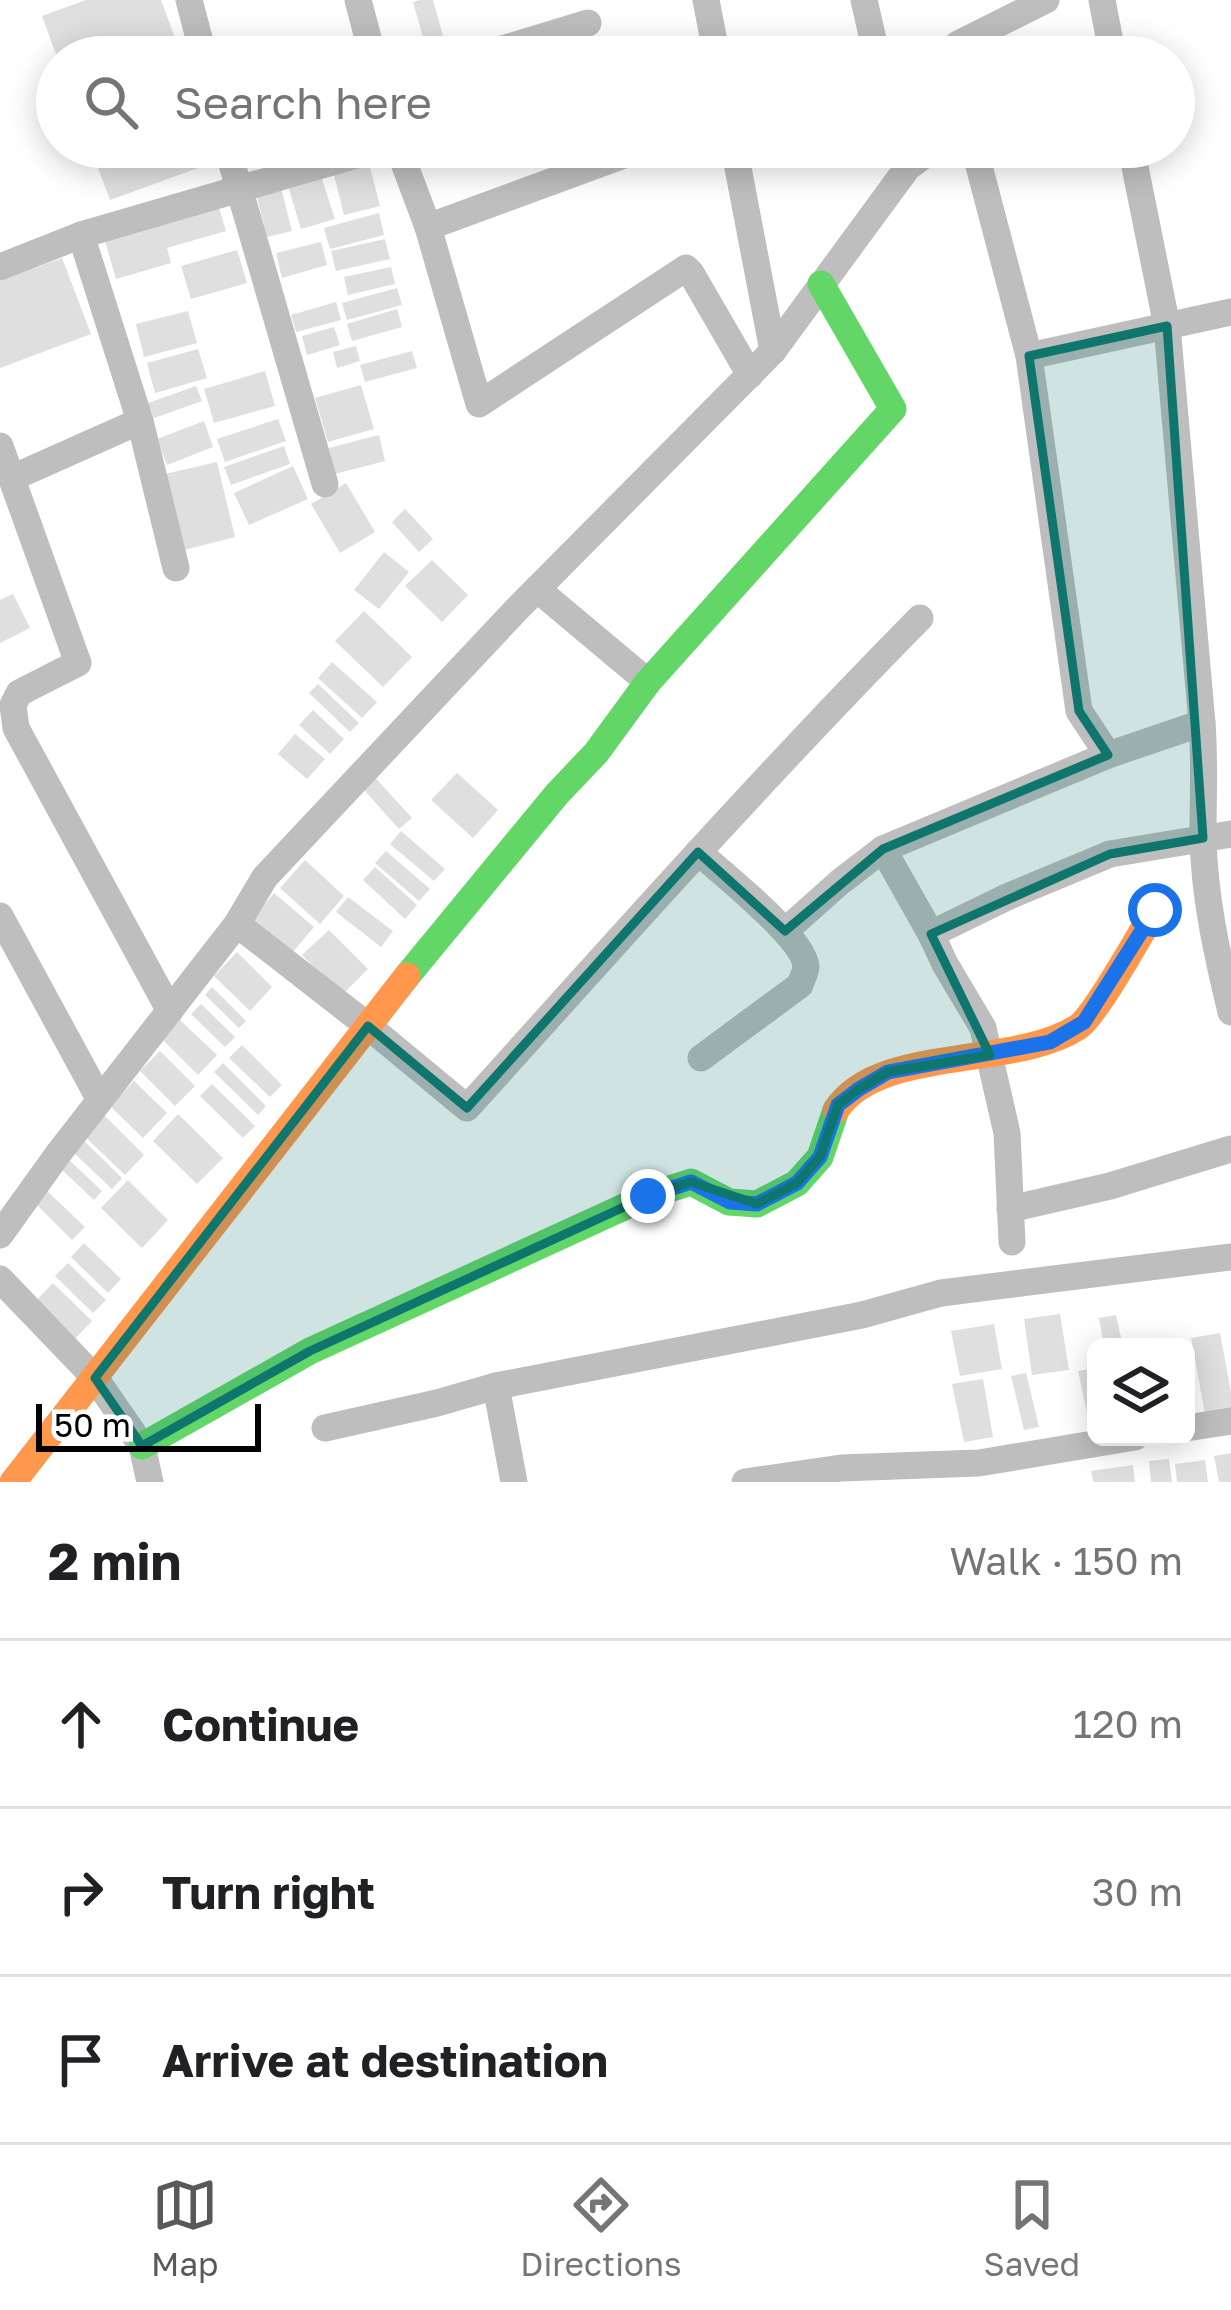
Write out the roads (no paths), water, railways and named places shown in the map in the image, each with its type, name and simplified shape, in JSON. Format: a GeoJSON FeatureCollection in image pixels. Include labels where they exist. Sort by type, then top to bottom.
{"type":"FeatureCollection","features":[{"type":"Feature","properties":{"kind":"street"},"geometry":{"type":"LineString","coordinates":[[189,0],[198,36]]}},
{"type":"Feature","properties":{"kind":"street"},"geometry":{"type":"LineString","coordinates":[[358,0],[367,36]]}},
{"type":"Feature","properties":{"kind":"street"},"geometry":{"type":"LineString","coordinates":[[706,0],[713,36]]}},
{"type":"Feature","properties":{"kind":"street"},"geometry":{"type":"LineString","coordinates":[[864,0],[872,36]]}},
{"type":"Feature","properties":{"kind":"street"},"geometry":{"type":"LineString","coordinates":[[1102,0],[1109,36]]}},
{"type":"Feature","properties":{"kind":"street"},"geometry":{"type":"LineString","coordinates":[[972,36],[1030,4]]}},
{"type":"Feature","properties":{"kind":"street"},"geometry":{"type":"LineString","coordinates":[[539,36],[588,23]]}},
{"type":"Feature","properties":{"kind":"street"},"geometry":{"type":"LineString","coordinates":[[232,168],[325,484]]}},
{"type":"Feature","properties":{"kind":"street"},"geometry":{"type":"LineString","coordinates":[[0,267],[81,235],[311,168]]}},
{"type":"Feature","properties":{"kind":"street"},"geometry":{"type":"LineString","coordinates":[[406,168],[428,227],[479,404],[686,268],[750,375]]}},
{"type":"Feature","properties":{"kind":"street"},"geometry":{"type":"LineString","coordinates":[[428,227],[588,168]]}},
{"type":"Feature","properties":{"kind":"street"},"geometry":{"type":"LineString","coordinates":[[738,168],[773,351]]}},
{"type":"Feature","properties":{"kind":"street"},"geometry":{"type":"LineString","coordinates":[[0,1234],[237,924],[265,877],[537,590],[773,351],[897,168]]}},
{"type":"Feature","properties":{"kind":"street"},"geometry":{"type":"LineString","coordinates":[[980,168],[1029,356],[1079,711],[1108,755]]}},
{"type":"Feature","properties":{"kind":"street"},"geometry":{"type":"LineString","coordinates":[[1135,168],[1167,326],[1205,770],[1217,836],[1212,931],[1231,1012]]}},
{"type":"Feature","properties":{"kind":"street"},"geometry":{"type":"LineString","coordinates":[[81,235],[140,422],[176,568]]}},
{"type":"Feature","properties":{"kind":"street"},"geometry":{"type":"LineString","coordinates":[[13,1482],[368,1026],[557,794],[596,753],[648,682],[893,409],[821,284]]}},
{"type":"Feature","properties":{"kind":"street"},"geometry":{"type":"LineString","coordinates":[[1029,356],[1231,312]]}},
{"type":"Feature","properties":{"kind":"street"},"geometry":{"type":"LineString","coordinates":[[12,478],[140,422]]}},
{"type":"Feature","properties":{"kind":"street"},"geometry":{"type":"LineString","coordinates":[[0,446],[78,663],[19,693],[13,705],[16,728],[170,1011]]}},
{"type":"Feature","properties":{"kind":"street"},"geometry":{"type":"LineString","coordinates":[[537,590],[648,682]]}},
{"type":"Feature","properties":{"kind":"street"},"geometry":{"type":"LineString","coordinates":[[237,924],[467,1108],[698,852],[920,618]]}},
{"type":"Feature","properties":{"kind":"street"},"geometry":{"type":"LineString","coordinates":[[785,931],[883,849],[1108,755],[1202,723]]}},
{"type":"Feature","properties":{"kind":"street"},"geometry":{"type":"LineString","coordinates":[[1205,770],[1231,756]]}},
{"type":"Feature","properties":{"kind":"street"},"geometry":{"type":"LineString","coordinates":[[931,934],[1110,854],[1217,836]]}},
{"type":"Feature","properties":{"kind":"street"},"geometry":{"type":"LineString","coordinates":[[883,849],[983,1028],[1007,1133],[1012,1242]]}},
{"type":"Feature","properties":{"kind":"street"},"geometry":{"type":"LineString","coordinates":[[698,852],[785,931],[801,951],[806,969],[800,986],[701,1058]]}},
{"type":"Feature","properties":{"kind":"street"},"geometry":{"type":"LineString","coordinates":[[142,1446],[310,1351],[648,1196],[691,1182],[730,1202],[757,1204],[797,1183],[820,1157],[838,1105],[888,1072],[1050,1042],[1084,1022],[1155,910]]}},
{"type":"Feature","properties":{"kind":"street"},"geometry":{"type":"LineString","coordinates":[[0,916],[100,1100]]}},
{"type":"Feature","properties":{"kind":"street"},"geometry":{"type":"LineString","coordinates":[[1010,1209],[1110,1186],[1231,1149]]}},
{"type":"Feature","properties":{"kind":"street"},"geometry":{"type":"LineString","coordinates":[[325,1428],[496,1387],[862,1315],[941,1293],[1231,1257]]}},
{"type":"Feature","properties":{"kind":"street"},"geometry":{"type":"LineString","coordinates":[[0,1279],[95,1378],[142,1446],[150,1482]]}},
{"type":"Feature","properties":{"kind":"street"},"geometry":{"type":"LineString","coordinates":[[496,1387],[514,1482]]}},
{"type":"Feature","properties":{"kind":"street"},"geometry":{"type":"LineString","coordinates":[[1195,1427],[1231,1421]]}},
{"type":"Feature","properties":{"kind":"street"},"geometry":{"type":"LineString","coordinates":[[745,1482],[842,1468],[979,1463],[1087,1445]]}}]}
